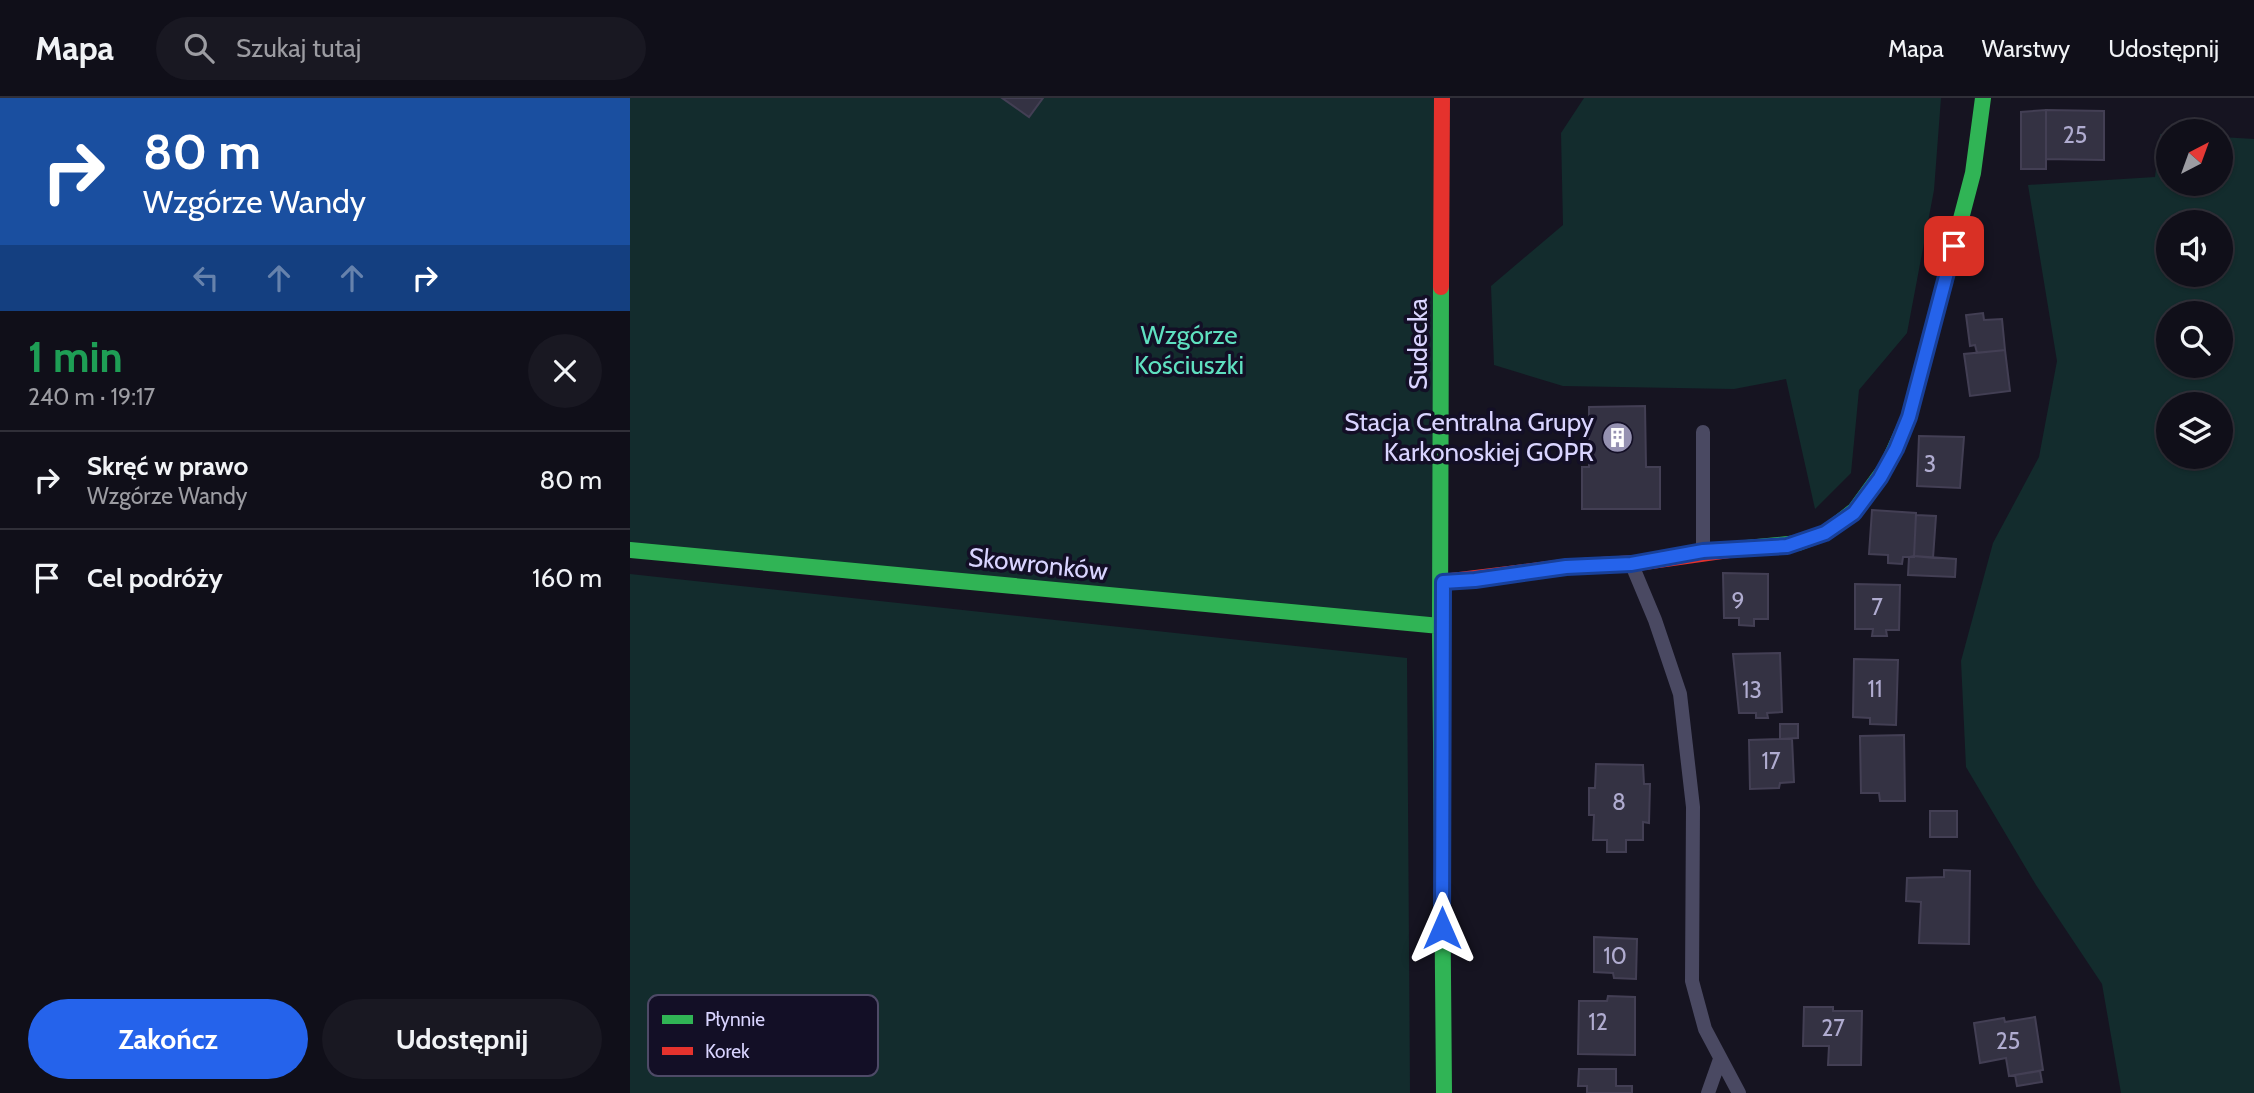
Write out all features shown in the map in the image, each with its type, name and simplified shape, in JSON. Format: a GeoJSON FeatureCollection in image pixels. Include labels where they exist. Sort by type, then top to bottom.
{"type":"FeatureCollection","features":[{"type":"Feature","properties":{"kind":"street","name":"Sudecka"},"geometry":{"type":"LineString","coordinates":[[1443,98],[1443,582],[1440,626],[1444,1093]]}},
{"type":"Feature","properties":{"kind":"street"},"geometry":{"type":"LineString","coordinates":[[1443,582],[1566,567],[1631,564],[1703,551],[1787,546],[1825,533],[1854,513],[1880,478],[1909,417],[1973,173],[1983,98]]}},
{"type":"Feature","properties":{"kind":"street","name":"Skowronków"},"geometry":{"type":"LineString","coordinates":[[630,550],[1440,626]]}},
{"type":"Feature","properties":{"kind":"lane"},"geometry":{"type":"LineString","coordinates":[[1703,432],[1703,551]]}},
{"type":"Feature","properties":{"kind":"lane"},"geometry":{"type":"LineString","coordinates":[[1631,564],[1655,620],[1680,694],[1693,807],[1692,981],[1705,1029],[1739,1093]]}},
{"type":"Feature","properties":{"kind":"lane"},"geometry":{"type":"LineString","coordinates":[[1708,1093],[1720,1059]]}},
{"type":"Feature","properties":{"kind":"green space","name":"Wzgórze Kościuszki"},"geometry":{"type":"Polygon","coordinates":[[[630,98],[1442,98],[1440,626],[630,550],[630,98]]]}},
{"type":"Feature","properties":{"kind":"green space"},"geometry":{"type":"Polygon","coordinates":[[[1584,98],[1941,98],[1934,190],[1907,333],[1859,390],[1851,473],[1815,509],[1786,379],[1734,389],[1563,386],[1494,365],[1491,286],[1563,225],[1561,133],[1584,98]]]}},
{"type":"Feature","properties":{"kind":"green space"},"geometry":{"type":"Polygon","coordinates":[[[2233,138],[2254,139],[2254,1093],[2121,1093],[2102,984],[2036,885],[1966,767],[1961,661],[1993,543],[2039,457],[2057,361],[2028,185],[2155,177],[2156,168],[2156,196],[2233,196],[2233,138]]]}},
{"type":"Feature","properties":{"kind":"green space"},"geometry":{"type":"Polygon","coordinates":[[[630,574],[1407,658],[1410,1093],[630,1093],[630,574]]]}},
{"type":"Feature","properties":{"kind":"building"},"geometry":{"type":"Polygon","coordinates":[[[1002,98],[1043,98],[1029,117],[1002,98]]]}},
{"type":"Feature","properties":{"kind":"building"},"geometry":{"type":"Polygon","coordinates":[[[2046,110],[2104,111],[2104,160],[2046,159],[2046,110]]]}},
{"type":"Feature","properties":{"kind":"building"},"geometry":{"type":"Polygon","coordinates":[[[2046,110],[2046,169],[2021,169],[2021,112],[2046,110]]]}},
{"type":"Feature","properties":{"kind":"building"},"geometry":{"type":"Polygon","coordinates":[[[1983,313],[1984,320],[2002,319],[2005,350],[1977,353],[1975,345],[1970,346],[1966,315],[1983,313]]]}},
{"type":"Feature","properties":{"kind":"building"},"geometry":{"type":"Polygon","coordinates":[[[2005,350],[2010,391],[1970,396],[1964,354],[2005,350]]]}},
{"type":"Feature","properties":{"kind":"building","name":"Stacja Centralna Grupy Karkonoskiej GOPR"},"geometry":{"type":"Polygon","coordinates":[[[1645,406],[1646,467],[1660,467],[1660,509],[1582,509],[1582,467],[1589,467],[1589,407],[1645,406]]]}},
{"type":"Feature","properties":{"kind":"building"},"geometry":{"type":"Polygon","coordinates":[[[1919,436],[1964,437],[1960,488],[1917,486],[1919,436]]]}},
{"type":"Feature","properties":{"kind":"building"},"geometry":{"type":"Polygon","coordinates":[[[1872,510],[1916,513],[1914,557],[1903,557],[1902,564],[1888,563],[1888,555],[1869,554],[1872,510]]]}},
{"type":"Feature","properties":{"kind":"building"},"geometry":{"type":"Polygon","coordinates":[[[1916,515],[1936,516],[1933,558],[1914,556],[1916,515]]]}},
{"type":"Feature","properties":{"kind":"building"},"geometry":{"type":"Polygon","coordinates":[[[1909,557],[1956,559],[1955,577],[1908,575],[1909,557]]]}},
{"type":"Feature","properties":{"kind":"building"},"geometry":{"type":"Polygon","coordinates":[[[1723,573],[1768,574],[1768,619],[1754,619],[1754,626],[1739,625],[1739,618],[1724,618],[1723,573]]]}},
{"type":"Feature","properties":{"kind":"building"},"geometry":{"type":"Polygon","coordinates":[[[1855,584],[1900,585],[1899,630],[1886,630],[1887,636],[1872,636],[1873,629],[1855,629],[1855,584]]]}},
{"type":"Feature","properties":{"kind":"building"},"geometry":{"type":"Polygon","coordinates":[[[1780,653],[1782,712],[1767,713],[1768,718],[1756,718],[1756,713],[1739,713],[1733,654],[1780,653]]]}},
{"type":"Feature","properties":{"kind":"building"},"geometry":{"type":"Polygon","coordinates":[[[1854,659],[1898,660],[1896,725],[1870,724],[1870,718],[1853,717],[1854,659]]]}},
{"type":"Feature","properties":{"kind":"building"},"geometry":{"type":"Polygon","coordinates":[[[1780,724],[1798,724],[1798,738],[1780,739],[1780,724]]]}},
{"type":"Feature","properties":{"kind":"building"},"geometry":{"type":"Polygon","coordinates":[[[1904,735],[1905,801],[1880,801],[1879,793],[1861,793],[1860,736],[1904,735]]]}},
{"type":"Feature","properties":{"kind":"building"},"geometry":{"type":"Polygon","coordinates":[[[1792,739],[1794,782],[1780,783],[1779,788],[1750,789],[1749,740],[1792,739]]]}},
{"type":"Feature","properties":{"kind":"building"},"geometry":{"type":"Polygon","coordinates":[[[1596,764],[1643,765],[1644,784],[1650,784],[1649,823],[1643,822],[1643,840],[1626,840],[1626,852],[1607,852],[1607,840],[1593,840],[1594,815],[1589,815],[1589,788],[1595,788],[1596,764]]]}},
{"type":"Feature","properties":{"kind":"building"},"geometry":{"type":"Polygon","coordinates":[[[1930,811],[1957,811],[1957,837],[1930,837],[1930,811]]]}},
{"type":"Feature","properties":{"kind":"building"},"geometry":{"type":"Polygon","coordinates":[[[1944,870],[1970,871],[1969,944],[1919,943],[1921,902],[1906,901],[1907,878],[1944,877],[1944,870]]]}},
{"type":"Feature","properties":{"kind":"building"},"geometry":{"type":"Polygon","coordinates":[[[1594,937],[1637,939],[1636,979],[1614,978],[1613,973],[1594,972],[1594,937]]]}},
{"type":"Feature","properties":{"kind":"building"},"geometry":{"type":"Polygon","coordinates":[[[1608,996],[1635,997],[1635,1055],[1578,1054],[1579,1001],[1607,1001],[1608,996]]]}},
{"type":"Feature","properties":{"kind":"building"},"geometry":{"type":"Polygon","coordinates":[[[1804,1007],[1862,1011],[1861,1065],[1828,1065],[1829,1046],[1803,1046],[1804,1007]]]}},
{"type":"Feature","properties":{"kind":"building"},"geometry":{"type":"Polygon","coordinates":[[[2035,1017],[2043,1070],[2009,1076],[2006,1058],[1980,1063],[1974,1023],[2035,1017]]]}},
{"type":"Feature","properties":{"kind":"building"},"geometry":{"type":"Polygon","coordinates":[[[1579,1069],[1616,1069],[1616,1086],[1632,1086],[1632,1093],[1587,1093],[1587,1086],[1578,1086],[1579,1069]]]}},
{"type":"Feature","properties":{"kind":"building"},"geometry":{"type":"Polygon","coordinates":[[[2040,1071],[2042,1082],[2017,1086],[2015,1075],[2040,1071]]]}},
{"type":"Feature","properties":{"kind":"traffic: fast"},"geometry":{"type":"LineString","coordinates":[[1736,549],[1798,543],[1827,532],[1855,510],[1887,466],[1909,417],[1973,173],[1983,98]]}},
{"type":"Feature","properties":{"kind":"traffic: fast"},"geometry":{"type":"LineString","coordinates":[[1441,287],[1440,626],[1444,1093]]}},
{"type":"Feature","properties":{"kind":"traffic: fast"},"geometry":{"type":"LineString","coordinates":[[630,550],[1440,626]]}},
{"type":"Feature","properties":{"kind":"traffic: jam"},"geometry":{"type":"LineString","coordinates":[[1441,287],[1442,98]]}},
{"type":"Feature","properties":{"kind":"traffic: jam"},"geometry":{"type":"LineString","coordinates":[[1443,582],[1564,567],[1637,563],[1736,549]]}},
{"type":"Feature","properties":{"kind":"place","name":"Stacja Centralna Grupy Karkonoskiej GOPR"},"geometry":{"type":"Point","coordinates":[1617,437]}},
{"type":"Feature","properties":{"kind":"route"},"geometry":{"type":"LineString","coordinates":[[1442,928],[1440,626],[1443,582],[1566,567],[1631,564],[1703,551],[1787,546],[1825,533],[1854,513],[1880,478],[1896,449],[1909,417],[1954,246]]}}]}
